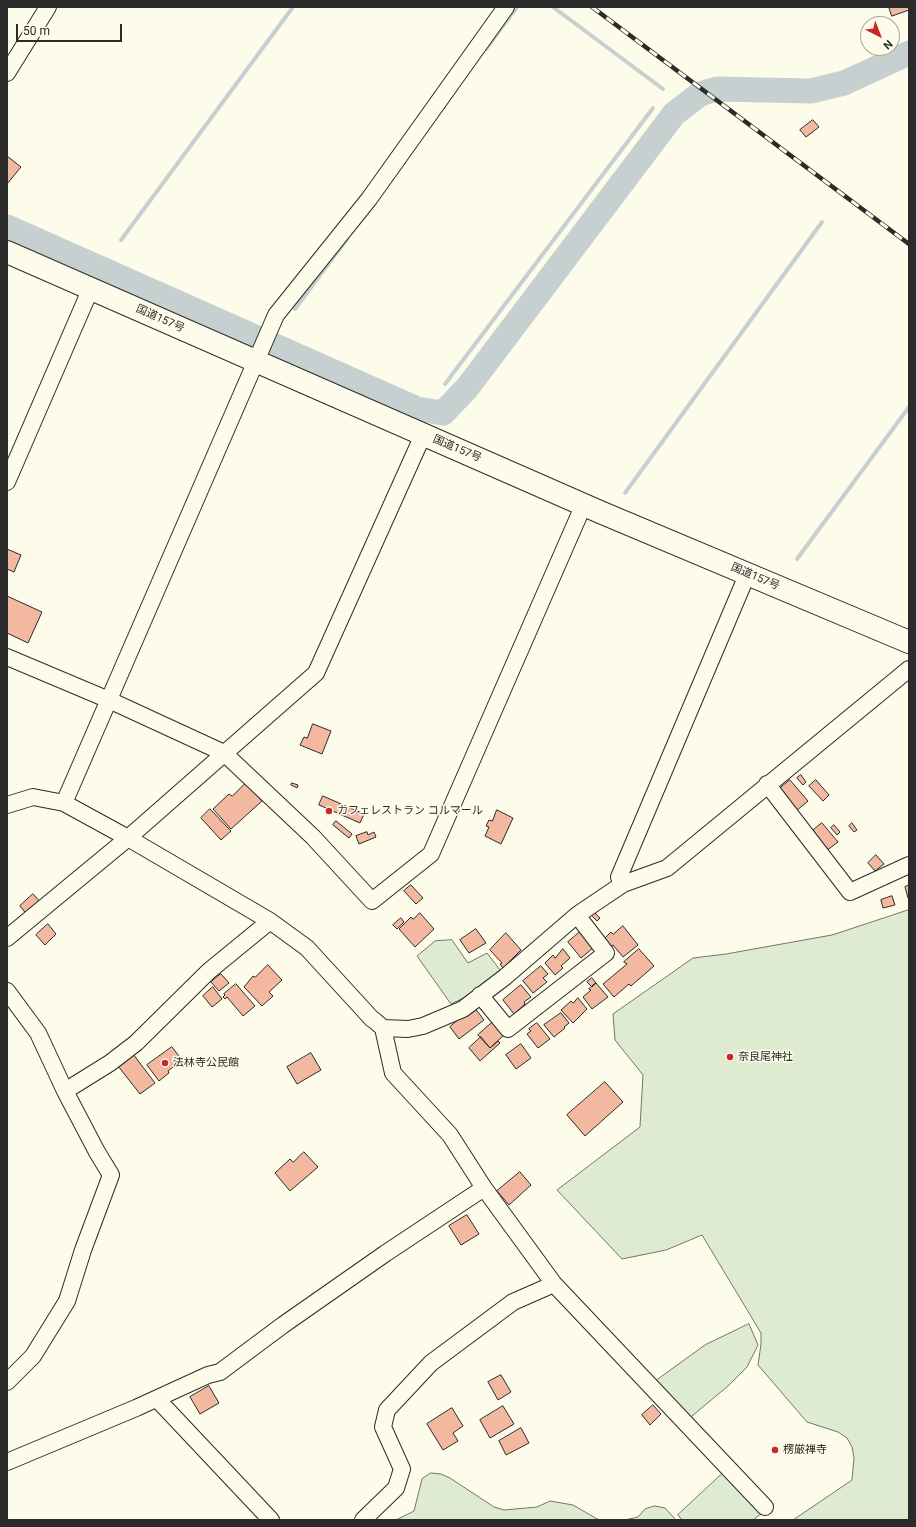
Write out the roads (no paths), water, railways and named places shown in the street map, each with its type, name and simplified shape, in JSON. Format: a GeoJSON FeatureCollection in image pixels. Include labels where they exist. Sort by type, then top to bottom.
{"type":"FeatureCollection","features":[{"type":"Feature","properties":{"kind":"highway","name":"国道157号"},"geometry":{"type":"LineString","coordinates":[[7,252],[91,288],[259,356],[423,434],[748,575],[909,642]]}},
{"type":"Feature","properties":{"kind":"street"},"geometry":{"type":"LineString","coordinates":[[7,74],[48,7]]}},
{"type":"Feature","properties":{"kind":"street"},"geometry":{"type":"LineString","coordinates":[[64,804],[276,315],[369,199],[506,7]]}},
{"type":"Feature","properties":{"kind":"street"},"geometry":{"type":"LineString","coordinates":[[7,482],[91,288]]}},
{"type":"Feature","properties":{"kind":"street"},"geometry":{"type":"LineString","coordinates":[[7,938],[128,838],[316,673],[423,434]]}},
{"type":"Feature","properties":{"kind":"street"},"geometry":{"type":"LineString","coordinates":[[7,657],[109,700],[224,753],[313,837],[372,900],[431,854],[584,504]]}},
{"type":"Feature","properties":{"kind":"street"},"geometry":{"type":"LineString","coordinates":[[623,884],[619,877],[748,575]]}},
{"type":"Feature","properties":{"kind":"street"},"geometry":{"type":"LineString","coordinates":[[383,1028],[408,1029],[423,1026],[462,1009],[505,976],[577,915],[623,884],[667,868],[767,784],[909,669]]}},
{"type":"Feature","properties":{"kind":"street"},"geometry":{"type":"LineString","coordinates":[[767,784],[850,892],[909,865]]}},
{"type":"Feature","properties":{"kind":"street"},"geometry":{"type":"LineString","coordinates":[[7,805],[32,796],[64,804],[128,838],[270,921],[307,948],[372,1020],[383,1028],[392,1073],[450,1135],[484,1188],[554,1284],[765,1507]]}},
{"type":"Feature","properties":{"kind":"street"},"geometry":{"type":"LineString","coordinates":[[480,995],[508,1030],[606,953],[577,915]]}},
{"type":"Feature","properties":{"kind":"street"},"geometry":{"type":"LineString","coordinates":[[65,1091],[110,1063],[136,1043],[209,971],[270,921]]}},
{"type":"Feature","properties":{"kind":"street"},"geometry":{"type":"LineString","coordinates":[[7,991],[38,1033],[65,1091],[97,1152],[111,1175],[83,1250],[67,1301],[33,1356],[7,1382]]}},
{"type":"Feature","properties":{"kind":"street"},"geometry":{"type":"LineString","coordinates":[[7,1462],[157,1399],[208,1375],[220,1372],[283,1325],[386,1253],[484,1188]]}},
{"type":"Feature","properties":{"kind":"street"},"geometry":{"type":"LineString","coordinates":[[363,1520],[396,1488],[402,1469],[383,1427],[387,1410],[431,1363],[513,1302],[554,1284]]}},
{"type":"Feature","properties":{"kind":"street"},"geometry":{"type":"LineString","coordinates":[[157,1399],[271,1520]]}},
{"type":"Feature","properties":{"kind":"waterway"},"geometry":{"type":"LineString","coordinates":[[121,240],[293,7]]}},
{"type":"Feature","properties":{"kind":"waterway"},"geometry":{"type":"LineString","coordinates":[[486,49],[517,7]]}},
{"type":"Feature","properties":{"kind":"waterway"},"geometry":{"type":"LineString","coordinates":[[553,7],[663,89]]}},
{"type":"Feature","properties":{"kind":"waterway"},"geometry":{"type":"LineString","coordinates":[[7,227],[417,409],[443,413],[467,388],[674,114],[700,94],[717,89],[811,91],[844,83],[909,53]]}},
{"type":"Feature","properties":{"kind":"waterway"},"geometry":{"type":"LineString","coordinates":[[445,384],[653,108]]}},
{"type":"Feature","properties":{"kind":"waterway"},"geometry":{"type":"LineString","coordinates":[[625,493],[822,222]]}},
{"type":"Feature","properties":{"kind":"waterway"},"geometry":{"type":"LineString","coordinates":[[295,309],[347,239]]}},
{"type":"Feature","properties":{"kind":"waterway"},"geometry":{"type":"LineString","coordinates":[[797,559],[909,407]]}},
{"type":"Feature","properties":{"kind":"railway"},"geometry":{"type":"LineString","coordinates":[[592,7],[909,244]]}},
{"type":"Feature","properties":{"kind":"place","name":"カフェレストラン コルマール"},"geometry":{"type":"Point","coordinates":[329,811]}},
{"type":"Feature","properties":{"kind":"place","name":"奈良尾神社"},"geometry":{"type":"Point","coordinates":[730,1057]}},
{"type":"Feature","properties":{"kind":"place","name":"法林寺公民館"},"geometry":{"type":"Point","coordinates":[165,1063]}},
{"type":"Feature","properties":{"kind":"place","name":"楞厳禅寺"},"geometry":{"type":"Point","coordinates":[775,1450]}}]}
